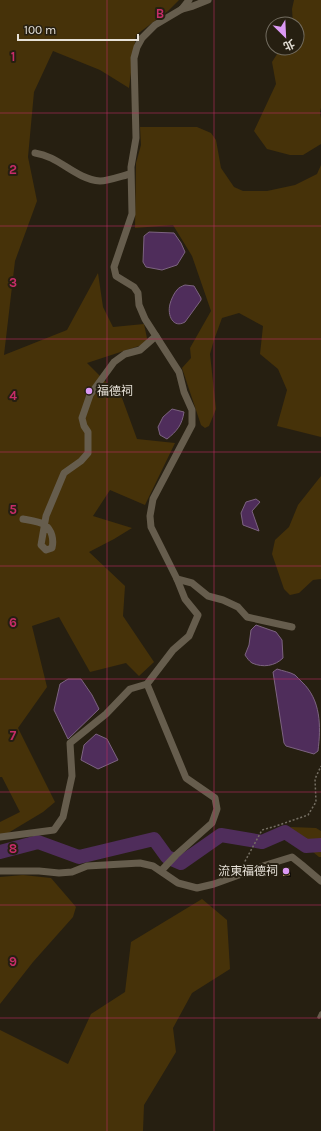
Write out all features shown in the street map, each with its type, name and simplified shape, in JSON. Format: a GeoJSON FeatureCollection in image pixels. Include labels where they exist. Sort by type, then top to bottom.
{"type":"FeatureCollection","features":[{"type":"Feature","properties":{"kind":"street"},"geometry":{"type":"LineString","coordinates":[[182,9],[189,0]]}},
{"type":"Feature","properties":{"kind":"street"},"geometry":{"type":"LineString","coordinates":[[0,837],[54,830],[63,817],[72,776],[70,742],[106,714],[130,689],[147,684],[173,650],[189,636],[198,615],[185,599],[151,527],[150,516],[153,499],[192,425],[192,410],[184,392],[179,372],[145,320],[138,305],[138,293],[134,287],[116,276],[114,267],[132,214],[130,174],[136,138],[134,58],[137,47],[142,38],[155,25],[182,9],[208,0]]}},
{"type":"Feature","properties":{"kind":"street"},"geometry":{"type":"LineString","coordinates":[[35,152],[54,158],[79,175],[100,181],[130,174]]}},
{"type":"Feature","properties":{"kind":"street"},"geometry":{"type":"LineString","coordinates":[[23,519],[44,524],[64,474],[81,461],[88,453],[88,432],[84,426],[82,418],[90,395],[114,362],[125,354],[140,350],[156,336]]}},
{"type":"Feature","properties":{"kind":"street"},"geometry":{"type":"LineString","coordinates":[[177,580],[192,583],[208,596],[223,600],[238,607],[247,617],[292,627]]}},
{"type":"Feature","properties":{"kind":"street"},"geometry":{"type":"LineString","coordinates":[[147,684],[186,778],[215,798],[217,809],[212,822],[161,871]]}},
{"type":"Feature","properties":{"kind":"street"},"geometry":{"type":"LineString","coordinates":[[0,871],[59,873],[72,872],[87,866],[140,863],[153,866],[178,882],[197,888],[214,884],[266,865],[292,858],[302,864],[321,881]]}},
{"type":"Feature","properties":{"kind":"lane"},"geometry":{"type":"LineString","coordinates":[[319,1017],[321,1013]]}},
{"type":"Feature","properties":{"kind":"path"},"geometry":{"type":"LineString","coordinates":[[247,858],[262,830],[308,815],[316,802],[315,779],[321,766]]}},
{"type":"Feature","properties":{"kind":"shaded area"},"geometry":{"type":"Polygon","coordinates":[[[0,0],[179,0],[168,11],[136,35],[129,88],[100,70],[53,51],[34,92],[28,157],[37,201],[15,261],[4,355],[67,330],[98,273],[103,307],[113,327],[144,324],[148,343],[87,363],[122,398],[137,439],[175,443],[145,505],[110,490],[93,516],[132,528],[89,552],[125,586],[123,616],[154,662],[139,676],[126,663],[90,672],[59,617],[32,626],[47,687],[18,728],[55,802],[43,812],[8,833],[0,834],[0,822],[20,812],[2,777],[0,777],[0,0]]]}},
{"type":"Feature","properties":{"kind":"shaded area"},"geometry":{"type":"Polygon","coordinates":[[[294,0],[321,0],[321,144],[303,155],[290,155],[267,149],[254,131],[276,84],[272,62],[276,56],[305,56],[305,16],[292,16],[294,0]]]}},
{"type":"Feature","properties":{"kind":"shaded area"},"geometry":{"type":"Polygon","coordinates":[[[140,127],[197,127],[211,133],[216,140],[221,168],[234,187],[243,191],[267,191],[295,185],[317,174],[321,165],[321,437],[277,426],[287,390],[278,369],[260,354],[263,326],[239,313],[222,318],[214,340],[210,354],[216,409],[209,426],[205,428],[201,425],[182,368],[191,358],[190,348],[211,311],[192,256],[173,225],[135,228],[136,163],[141,145],[140,127]]]}},
{"type":"Feature","properties":{"kind":"shaded area"},"geometry":{"type":"Polygon","coordinates":[[[149,232],[174,233],[185,252],[177,265],[162,270],[146,267],[143,262],[144,236],[149,232]]]}},
{"type":"Feature","properties":{"kind":"shaded area"},"geometry":{"type":"Polygon","coordinates":[[[185,285],[194,286],[201,300],[185,322],[177,324],[170,316],[169,308],[176,291],[185,285]]]}},
{"type":"Feature","properties":{"kind":"shaded area"},"geometry":{"type":"Polygon","coordinates":[[[172,409],[184,412],[182,421],[174,433],[167,439],[160,435],[158,427],[163,417],[172,409]]]}},
{"type":"Feature","properties":{"kind":"shaded area"},"geometry":{"type":"Polygon","coordinates":[[[321,476],[321,579],[313,580],[299,593],[290,595],[284,589],[272,554],[275,540],[289,527],[298,505],[321,476]]]}},
{"type":"Feature","properties":{"kind":"shaded area"},"geometry":{"type":"Polygon","coordinates":[[[256,499],[260,502],[252,511],[259,531],[243,525],[241,513],[246,502],[256,499]]]}},
{"type":"Feature","properties":{"kind":"shaded area"},"geometry":{"type":"Polygon","coordinates":[[[256,625],[276,632],[282,640],[283,658],[280,661],[265,666],[256,665],[245,655],[249,645],[251,630],[256,625]]]}},
{"type":"Feature","properties":{"kind":"shaded area"},"geometry":{"type":"Polygon","coordinates":[[[277,669],[295,675],[313,697],[319,723],[318,751],[314,754],[286,746],[284,743],[273,672],[277,669]]]}},
{"type":"Feature","properties":{"kind":"shaded area"},"geometry":{"type":"Polygon","coordinates":[[[68,679],[81,679],[92,695],[99,709],[68,739],[54,710],[60,684],[68,679]]]}},
{"type":"Feature","properties":{"kind":"shaded area"},"geometry":{"type":"Polygon","coordinates":[[[96,734],[107,739],[118,760],[98,769],[81,760],[84,745],[96,734]]]}},
{"type":"Feature","properties":{"kind":"shaded area"},"geometry":{"type":"Polygon","coordinates":[[[291,827],[316,828],[321,831],[321,857],[319,857],[289,832],[291,827]]]}},
{"type":"Feature","properties":{"kind":"shaded area"},"geometry":{"type":"Polygon","coordinates":[[[23,875],[51,878],[76,907],[73,917],[33,962],[0,1004],[0,877],[23,875]]]}},
{"type":"Feature","properties":{"kind":"shaded area"},"geometry":{"type":"Polygon","coordinates":[[[202,899],[227,920],[230,969],[192,993],[173,1028],[176,1052],[144,1105],[143,1131],[0,1131],[0,1030],[68,1064],[91,1014],[125,992],[131,942],[202,899]]]}},
{"type":"Feature","properties":{"kind":"building","name":"流東福德祠"},"geometry":{"type":"Polygon","coordinates":[[[289,867],[290,875],[283,876],[283,868],[289,867]]]}},
{"type":"Feature","properties":{"kind":"waterway"},"geometry":{"type":"LineString","coordinates":[[0,852],[38,842],[79,857],[154,839],[167,857],[181,863],[221,835],[262,842],[285,832],[306,846],[321,845]]}},
{"type":"Feature","properties":{"kind":"place","name":"福德祠"},"geometry":{"type":"Point","coordinates":[89,391]}},
{"type":"Feature","properties":{"kind":"place","name":"流東福德祠"},"geometry":{"type":"Point","coordinates":[286,871]}}]}
